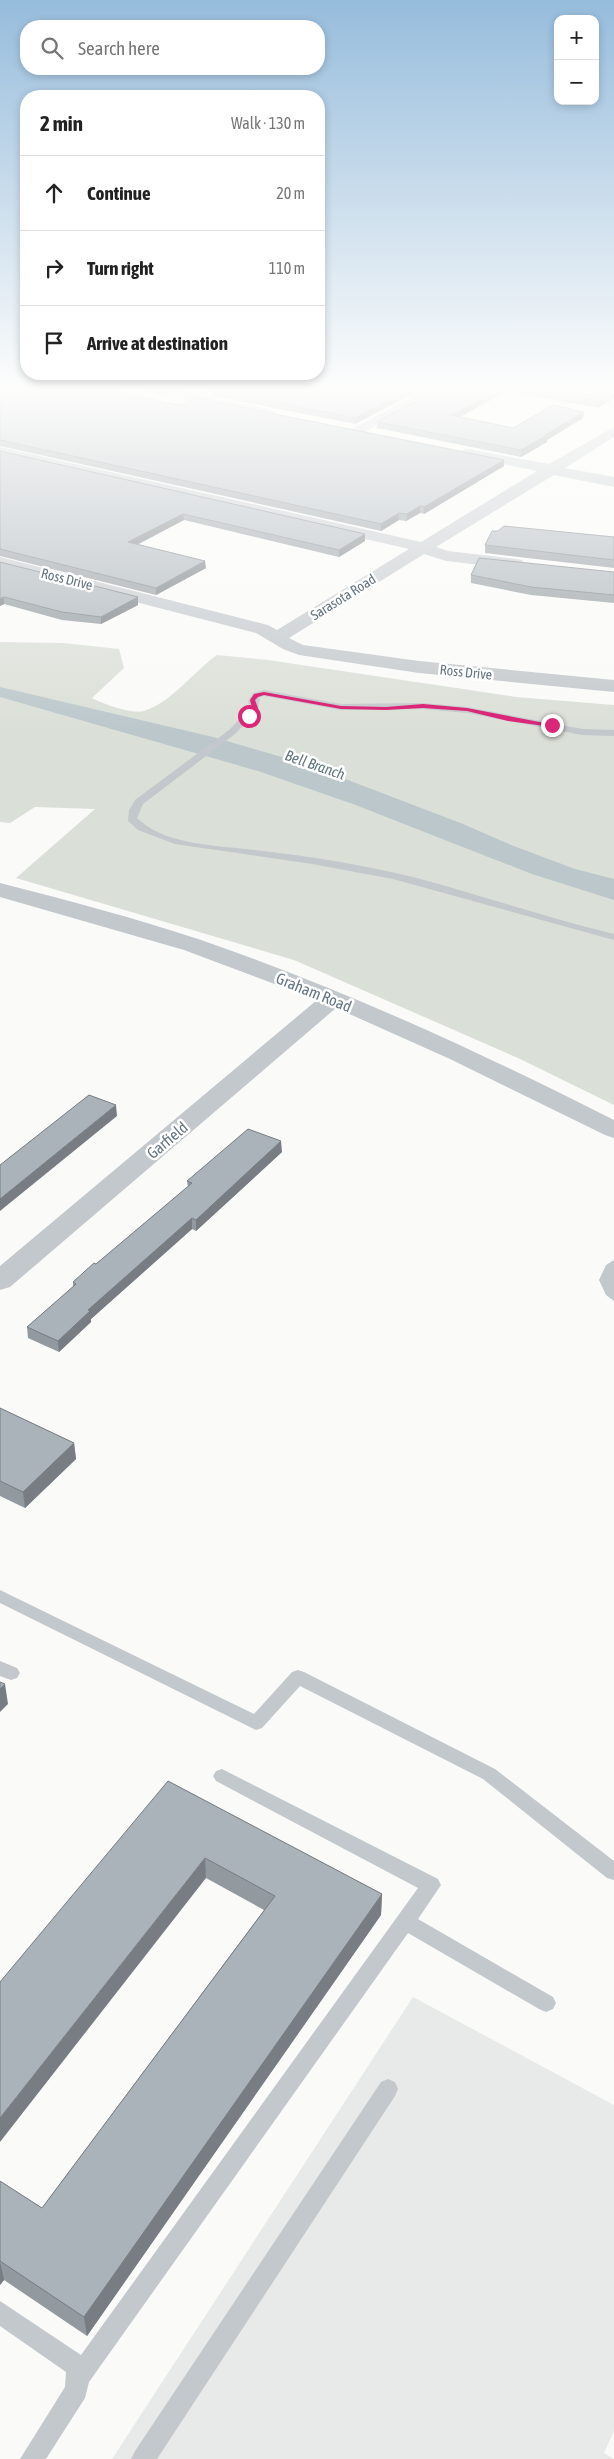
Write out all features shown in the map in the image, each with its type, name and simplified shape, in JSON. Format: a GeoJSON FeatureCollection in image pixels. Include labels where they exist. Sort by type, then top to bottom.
{"type":"FeatureCollection","features":[{"type":"Feature","properties":{"kind":"street"},"geometry":{"type":"LineString","coordinates":[[234,504],[404,542],[446,556],[536,566]]}},
{"type":"Feature","properties":{"kind":"street","name":"Sarasota Road"},"geometry":{"type":"LineString","coordinates":[[278,637],[494,504]]}},
{"type":"Feature","properties":{"kind":"street","name":"Ross Drive"},"geometry":{"type":"LineString","coordinates":[[0,562],[262,629],[278,637],[286,645],[318,653],[419,667],[614,686]]}},
{"type":"Feature","properties":{"kind":"street","name":"Graham Road"},"geometry":{"type":"LineString","coordinates":[[0,890],[191,945],[333,999],[491,1068],[614,1130]]}},
{"type":"Feature","properties":{"kind":"street","name":"Garfield"},"geometry":{"type":"LineString","coordinates":[[0,1281],[333,999]]}},
{"type":"Feature","properties":{"kind":"lane"},"geometry":{"type":"LineString","coordinates":[[614,733],[582,732],[467,710],[423,706],[386,708],[341,707],[264,693],[256,695],[253,700],[255,708],[232,732],[139,802],[134,810],[132,819],[137,827],[162,838],[186,844],[299,859],[395,877],[572,928],[614,937]]}},
{"type":"Feature","properties":{"kind":"lane"},"geometry":{"type":"LineString","coordinates":[[614,1264],[606,1277],[606,1285],[614,1296]]}},
{"type":"Feature","properties":{"kind":"lane"},"geometry":{"type":"LineString","coordinates":[[0,1596],[256,1723],[298,1678],[489,1774],[614,1872]]}},
{"type":"Feature","properties":{"kind":"lane"},"geometry":{"type":"LineString","coordinates":[[77,2379],[431,1885],[222,1776]]}},
{"type":"Feature","properties":{"kind":"lane"},"geometry":{"type":"LineString","coordinates":[[406,1921],[546,2003]]}},
{"type":"Feature","properties":{"kind":"lane"},"geometry":{"type":"LineString","coordinates":[[143,2459],[388,2089]]}},
{"type":"Feature","properties":{"kind":"lane"},"geometry":{"type":"LineString","coordinates":[[0,2312],[78,2366],[77,2390],[32,2459]]}},
{"type":"Feature","properties":{"kind":"shaded area"},"geometry":{"type":"Polygon","coordinates":[[[0,642],[63,643],[119,649],[124,668],[92,698],[110,706],[138,712],[154,707],[164,701],[217,655],[268,660],[516,697],[614,705],[614,1105],[518,1058],[294,960],[16,878],[95,809],[35,807],[10,823],[0,822],[0,642]]]}},
{"type":"Feature","properties":{"kind":"shaded area","name":"Bell Branch"},"geometry":{"type":"Polygon","coordinates":[[[0,687],[213,737],[306,764],[575,869],[614,879],[614,900],[532,874],[353,804],[258,771],[0,697],[0,687]]]}},
{"type":"Feature","properties":{"kind":"shaded area"},"geometry":{"type":"Polygon","coordinates":[[[413,1997],[614,2105],[614,2431],[604,2453],[614,2459],[112,2459],[413,1997]]]}},
{"type":"Feature","properties":{"kind":"building"},"geometry":{"type":"Polygon","coordinates":[[[0,504],[232,504],[365,534],[339,550],[183,514],[128,542],[205,561],[156,588],[0,549],[0,504]]]}},
{"type":"Feature","properties":{"kind":"building"},"geometry":{"type":"Polygon","coordinates":[[[289,504],[430,504],[424,507],[420,506],[407,514],[399,513],[381,524],[289,504]]]}},
{"type":"Feature","properties":{"kind":"building"},"geometry":{"type":"Polygon","coordinates":[[[504,526],[614,537],[614,560],[485,545],[492,531],[498,531],[504,526]]]}},
{"type":"Feature","properties":{"kind":"building"},"geometry":{"type":"Polygon","coordinates":[[[479,558],[614,572],[614,595],[531,587],[471,575],[479,558]]]}},
{"type":"Feature","properties":{"kind":"building"},"geometry":{"type":"Polygon","coordinates":[[[0,562],[138,597],[101,617],[62,612],[4,597],[0,599],[0,562]]]}},
{"type":"Feature","properties":{"kind":"building"},"geometry":{"type":"Polygon","coordinates":[[[89,1095],[116,1105],[0,1199],[0,1165],[89,1095]]]}},
{"type":"Feature","properties":{"kind":"building"},"geometry":{"type":"Polygon","coordinates":[[[248,1129],[281,1141],[196,1220],[192,1218],[88,1310],[90,1311],[58,1341],[27,1327],[76,1284],[73,1282],[94,1263],[96,1264],[192,1183],[187,1181],[248,1129]]]}},
{"type":"Feature","properties":{"kind":"building"},"geometry":{"type":"Polygon","coordinates":[[[0,1408],[74,1443],[23,1492],[0,1481],[0,1408]]]}},
{"type":"Feature","properties":{"kind":"building"},"geometry":{"type":"Polygon","coordinates":[[[0,1682],[5,1684],[0,1689],[0,1682]]]}},
{"type":"Feature","properties":{"kind":"building"},"geometry":{"type":"Polygon","coordinates":[[[168,1781],[382,1894],[84,2317],[0,2261],[0,2181],[42,2208],[275,1896],[205,1858],[0,2118],[0,1982],[168,1781]]]}},
{"type":"Feature","properties":{"kind":"route"},"geometry":{"type":"LineString","coordinates":[[249,716],[255,708],[253,700],[256,695],[264,693],[310,703],[341,707],[386,708],[423,706],[467,710],[508,719],[552,725]]}}]}
